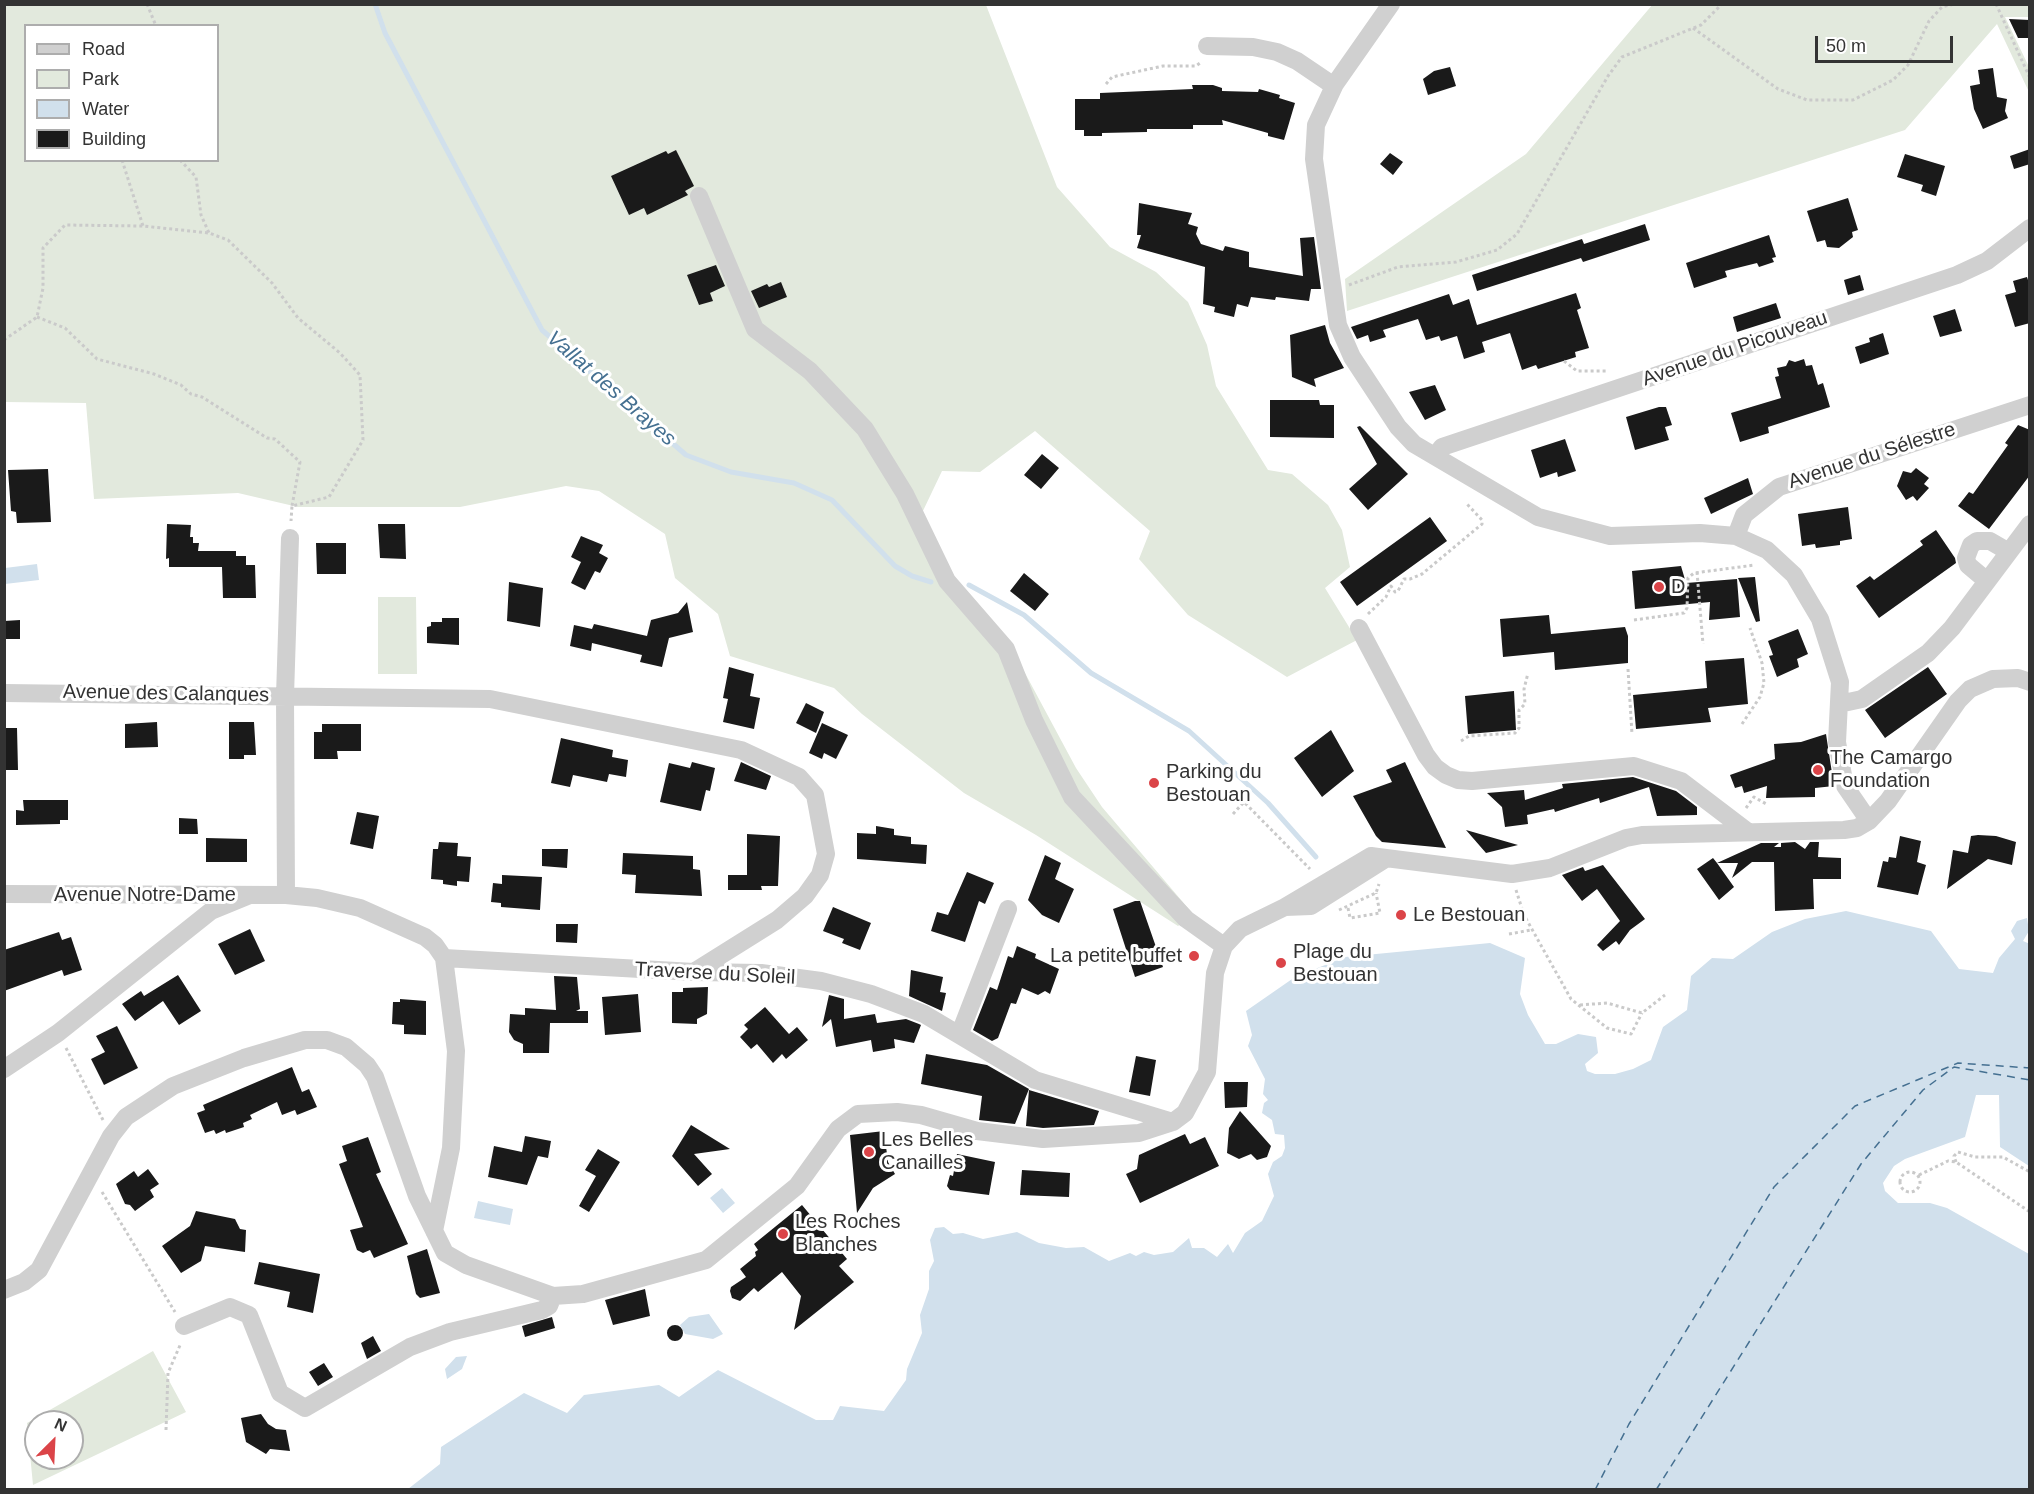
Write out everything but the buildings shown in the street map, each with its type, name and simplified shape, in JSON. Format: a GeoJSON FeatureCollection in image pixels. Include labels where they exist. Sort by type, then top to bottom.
{"type":"FeatureCollection","features":[{"type":"Feature","properties":{"kind":"street"},"geometry":{"type":"LineString","coordinates":[[1391,4],[1334,86],[1316,125],[1314,159],[1338,325],[1352,357],[1398,427],[1414,444],[1538,517],[1610,536],[1700,533],[1736,536],[1767,550],[1776,558],[1794,575],[1820,619],[1840,682],[1837,742],[1845,786],[1869,821]]}},
{"type":"Feature","properties":{"kind":"street"},"geometry":{"type":"LineString","coordinates":[[1207,46],[1253,47],[1277,52],[1297,61],[1334,86]]}},
{"type":"Feature","properties":{"kind":"street"},"geometry":{"type":"LineString","coordinates":[[699,196],[755,329],[810,371],[865,429],[905,494],[947,581],[1006,649],[1034,720],[1072,797],[1186,920],[1224,946]]}},
{"type":"Feature","properties":{"kind":"street","name":"Avenue du Picouveau"},"geometry":{"type":"LineString","coordinates":[[1435,456],[1442,447],[1957,276],[1987,261],[2030,228]]}},
{"type":"Feature","properties":{"kind":"street","name":"Avenue du Sélestre"},"geometry":{"type":"LineString","coordinates":[[1736,536],[1744,515],[1779,487],[2030,405]]}},
{"type":"Feature","properties":{"kind":"street"},"geometry":{"type":"LineString","coordinates":[[1839,704],[1862,699],[1928,653],[1952,628],[2030,524]]}},
{"type":"Feature","properties":{"kind":"street"},"geometry":{"type":"LineString","coordinates":[[290,538],[285,696],[490,699],[741,750],[799,777],[815,795],[820,815],[826,854],[820,875],[805,897],[777,920],[694,972]]}},
{"type":"Feature","properties":{"kind":"street"},"geometry":{"type":"LineString","coordinates":[[1987,581],[1968,565],[1966,558],[1971,545],[1977,541],[1990,541],[2009,552]]}},
{"type":"Feature","properties":{"kind":"street"},"geometry":{"type":"LineString","coordinates":[[1359,628],[1426,755],[1435,767],[1446,775],[1472,781],[1634,766],[1681,781],[1748,832]]}},
{"type":"Feature","properties":{"kind":"street"},"geometry":{"type":"LineString","coordinates":[[4,1290],[24,1282],[39,1270],[111,1136],[126,1117],[173,1086],[243,1058],[305,1040],[327,1040],[358,1055],[375,1077],[417,1196],[445,1253],[454,1260],[553,1296],[584,1294],[706,1260],[797,1186],[838,1129],[858,1114],[897,1112],[921,1115],[977,1131],[1043,1139],[1139,1133],[1173,1122],[1189,1107],[1207,1072],[1215,973],[1224,946],[1240,929],[1285,907],[1364,859],[1387,858],[1512,874],[1532,872],[1642,835],[1844,830],[1869,821],[1888,801],[1958,701],[1970,689],[1993,679],[2026,679]]}},
{"type":"Feature","properties":{"kind":"street","name":"Avenue des Calanques"},"geometry":{"type":"LineString","coordinates":[[4,693],[285,696],[286,896]]}},
{"type":"Feature","properties":{"kind":"street","name":"Avenue Notre-Dame"},"geometry":{"type":"LineString","coordinates":[[4,894],[286,896]]}},
{"type":"Feature","properties":{"kind":"street"},"geometry":{"type":"LineString","coordinates":[[181,895],[193,925]]}},
{"type":"Feature","properties":{"kind":"street"},"geometry":{"type":"LineString","coordinates":[[4,1069],[58,1034],[211,911],[250,895]]}},
{"type":"Feature","properties":{"kind":"street"},"geometry":{"type":"LineString","coordinates":[[286,896],[317,898],[360,908],[425,937],[435,945],[444,958],[456,1050],[451,1148],[434,1231]]}},
{"type":"Feature","properties":{"kind":"street"},"geometry":{"type":"LineString","coordinates":[[960,1034],[1008,909]]}},
{"type":"Feature","properties":{"kind":"street","name":"Traverse du Soleil"},"geometry":{"type":"LineString","coordinates":[[444,958],[694,972],[761,973],[821,981],[871,994],[914,1010],[960,1034],[1035,1080],[1173,1122]]}},
{"type":"Feature","properties":{"kind":"street"},"geometry":{"type":"LineString","coordinates":[[417,1196],[434,1185],[448,1164]]}},
{"type":"Feature","properties":{"kind":"street"},"geometry":{"type":"LineString","coordinates":[[184,1326],[230,1307],[249,1315],[280,1393],[305,1408],[410,1347],[450,1332],[542,1310],[549,1306],[553,1296]]}},
{"type":"Feature","properties":{"kind":"path"},"geometry":{"type":"LineString","coordinates":[[147,4],[155,24]]}},
{"type":"Feature","properties":{"kind":"path"},"geometry":{"type":"LineString","coordinates":[[1333,292],[1398,267],[1456,262],[1497,250],[1517,234],[1608,76],[1622,57],[1701,25],[1722,4]]}},
{"type":"Feature","properties":{"kind":"path"},"geometry":{"type":"LineString","coordinates":[[1693,28],[1778,89],[1807,100],[1853,100],[1893,80],[1908,65],[1929,21],[1942,7],[1954,4]]}},
{"type":"Feature","properties":{"kind":"path"},"geometry":{"type":"LineString","coordinates":[[1996,4],[2030,78]]}},
{"type":"Feature","properties":{"kind":"path"},"geometry":{"type":"LineString","coordinates":[[1106,84],[1112,77],[1163,66],[1196,66],[1201,62],[1207,46]]}},
{"type":"Feature","properties":{"kind":"path"},"geometry":{"type":"LineString","coordinates":[[123,162],[143,226]]}},
{"type":"Feature","properties":{"kind":"path"},"geometry":{"type":"LineString","coordinates":[[182,162],[196,177],[201,215],[209,233]]}},
{"type":"Feature","properties":{"kind":"path"},"geometry":{"type":"LineString","coordinates":[[4,340],[37,317],[43,288],[43,248],[65,225],[143,226],[209,233],[228,240],[272,283],[298,318],[340,353],[360,375],[363,440],[329,497],[292,506]]}},
{"type":"Feature","properties":{"kind":"path"},"geometry":{"type":"LineString","coordinates":[[37,317],[65,328],[96,359],[154,374],[182,385],[190,394],[202,397],[267,438],[275,439],[300,462],[292,506],[290,538]]}},
{"type":"Feature","properties":{"kind":"path"},"geometry":{"type":"LineString","coordinates":[[1564,361],[1576,371],[1606,370]]}},
{"type":"Feature","properties":{"kind":"path"},"geometry":{"type":"LineString","coordinates":[[1378,604],[1386,597],[1390,586],[1395,592],[1398,591],[1404,579],[1410,579],[1422,573],[1482,524],[1482,520],[1466,503]]}},
{"type":"Feature","properties":{"kind":"path"},"geometry":{"type":"LineString","coordinates":[[1634,620],[1684,613],[1687,608],[1688,578],[1697,572],[1758,565],[1776,558]]}},
{"type":"Feature","properties":{"kind":"path"},"geometry":{"type":"LineString","coordinates":[[1697,572],[1703,644]]}},
{"type":"Feature","properties":{"kind":"path"},"geometry":{"type":"LineString","coordinates":[[1742,724],[1760,697],[1764,683],[1762,663],[1750,628]]}},
{"type":"Feature","properties":{"kind":"path"},"geometry":{"type":"LineString","coordinates":[[1628,669],[1632,734]]}},
{"type":"Feature","properties":{"kind":"path"},"geometry":{"type":"LineString","coordinates":[[1461,741],[1469,736],[1515,733],[1519,728],[1519,710],[1525,704],[1524,689],[1528,673]]}},
{"type":"Feature","properties":{"kind":"path"},"geometry":{"type":"LineString","coordinates":[[1742,809],[1746,808],[1754,797],[1768,805]]}},
{"type":"Feature","properties":{"kind":"path"},"geometry":{"type":"LineString","coordinates":[[1233,814],[1244,802],[1310,869]]}},
{"type":"Feature","properties":{"kind":"path"},"geometry":{"type":"LineString","coordinates":[[1514,884],[1531,930],[1571,999],[1607,1028],[1630,1034],[1642,1013],[1665,995]]}},
{"type":"Feature","properties":{"kind":"path"},"geometry":{"type":"LineString","coordinates":[[1348,908],[1350,918],[1380,913],[1376,892]]}},
{"type":"Feature","properties":{"kind":"path"},"geometry":{"type":"LineString","coordinates":[[1509,934],[1531,930]]}},
{"type":"Feature","properties":{"kind":"path"},"geometry":{"type":"LineString","coordinates":[[1580,1005],[1607,1002],[1642,1013]]}},
{"type":"Feature","properties":{"kind":"path"},"geometry":{"type":"LineString","coordinates":[[58,1034],[111,1136]]}},
{"type":"Feature","properties":{"kind":"path"},"geometry":{"type":"LineString","coordinates":[[1956,1162],[1954,1156],[1958,1152],[1975,1157],[2003,1157],[2030,1172]]}},
{"type":"Feature","properties":{"kind":"path"},"geometry":{"type":"LineString","coordinates":[[1919,1175],[1948,1161],[1956,1162],[2030,1212]]}},
{"type":"Feature","properties":{"kind":"path"},"geometry":{"type":"LineString","coordinates":[[1912,1171],[1919,1175],[1921,1182],[1912,1192],[1905,1191],[1899,1186],[1899,1179],[1905,1172],[1912,1171]]}},
{"type":"Feature","properties":{"kind":"path"},"geometry":{"type":"LineString","coordinates":[[91,1175],[184,1326],[180,1349],[168,1373],[166,1430]]}},
{"type":"Feature","properties":{"kind":"green space"},"geometry":{"type":"Polygon","coordinates":[[[1653,4],[2029,5],[2029,17],[2005,17],[2029,67],[2029,92],[1997,24],[1905,130],[1347,311],[1345,279],[1526,154],[1653,4]]]}},
{"type":"Feature","properties":{"kind":"green space"},"geometry":{"type":"Polygon","coordinates":[[[5,5],[986,5],[1057,187],[1110,247],[1156,272],[1188,302],[1207,345],[1216,386],[1268,470],[1292,474],[1328,505],[1342,530],[1350,567],[1325,588],[1357,640],[1287,677],[1188,615],[1139,559],[1150,531],[1035,431],[980,472],[942,471],[921,515],[952,577],[1011,647],[1076,768],[1102,807],[1193,914],[1178,926],[1036,835],[964,793],[862,714],[834,688],[730,656],[718,614],[675,578],[665,534],[599,491],[566,486],[460,507],[298,507],[238,493],[94,499],[86,403],[5,402],[5,5]]]}},
{"type":"Feature","properties":{"kind":"green space"},"geometry":{"type":"Polygon","coordinates":[[[378,597],[416,597],[417,674],[378,674],[378,597]]]}},
{"type":"Feature","properties":{"kind":"green space"},"geometry":{"type":"Polygon","coordinates":[[[153,1351],[186,1412],[84,1461],[84,1410],[50,1410],[153,1351]]]}},
{"type":"Feature","properties":{"kind":"green space"},"geometry":{"type":"Polygon","coordinates":[[[32,1470],[64,1470],[33,1485],[32,1470]]]}},
{"type":"Feature","properties":{"kind":"water"},"geometry":{"type":"Polygon","coordinates":[[[37,564],[39,580],[5,584],[5,568],[37,564]]]}},
{"type":"Feature","properties":{"kind":"water"},"geometry":{"type":"Polygon","coordinates":[[[1846,911],[1931,931],[1959,969],[1993,973],[1999,958],[2015,939],[2011,931],[2017,921],[2027,918],[2029,931],[2023,941],[2030,944],[2029,1166],[2000,1147],[1999,1095],[1976,1095],[1965,1137],[1905,1159],[1894,1166],[1883,1183],[1885,1191],[1898,1203],[1930,1203],[1947,1208],[2029,1254],[2029,1489],[408,1489],[440,1464],[441,1447],[524,1393],[567,1413],[584,1395],[659,1385],[679,1397],[718,1370],[816,1420],[833,1420],[840,1406],[884,1411],[906,1380],[907,1369],[922,1333],[920,1315],[929,1289],[929,1271],[934,1261],[930,1240],[935,1228],[944,1227],[953,1234],[963,1233],[983,1239],[1017,1232],[1039,1243],[1066,1248],[1084,1247],[1109,1261],[1130,1253],[1136,1256],[1144,1252],[1154,1255],[1173,1252],[1189,1238],[1192,1248],[1204,1248],[1217,1257],[1228,1244],[1233,1253],[1245,1233],[1262,1221],[1274,1196],[1268,1174],[1273,1162],[1282,1156],[1285,1148],[1284,1135],[1275,1134],[1272,1120],[1262,1113],[1264,1103],[1268,1100],[1263,1094],[1265,1079],[1248,1046],[1252,1035],[1246,1011],[1295,977],[1345,957],[1490,943],[1525,958],[1520,994],[1528,1015],[1545,1044],[1556,1044],[1578,1034],[1596,1037],[1598,1053],[1585,1064],[1587,1071],[1595,1074],[1615,1074],[1633,1069],[1651,1060],[1663,1027],[1687,1010],[1691,976],[1712,958],[1733,959],[1772,932],[1805,919],[1846,911]]]}},
{"type":"Feature","properties":{"kind":"water"},"geometry":{"type":"Polygon","coordinates":[[[722,1188],[735,1203],[723,1213],[710,1198],[722,1188]]]}},
{"type":"Feature","properties":{"kind":"water"},"geometry":{"type":"Polygon","coordinates":[[[478,1201],[513,1209],[510,1225],[474,1218],[478,1201]]]}},
{"type":"Feature","properties":{"kind":"water"},"geometry":{"type":"Polygon","coordinates":[[[709,1314],[723,1334],[713,1339],[685,1334],[680,1325],[689,1317],[709,1314]]]}},
{"type":"Feature","properties":{"kind":"water"},"geometry":{"type":"Polygon","coordinates":[[[467,1356],[462,1369],[447,1379],[445,1369],[456,1357],[467,1356]]]}},
{"type":"Feature","properties":{"kind":"waterway","name":"Vallat des Brayes"},"geometry":{"type":"LineString","coordinates":[[375,4],[385,33],[542,330],[686,455],[731,472],[794,483],[832,500],[895,566],[912,576],[931,582]]}},
{"type":"Feature","properties":{"kind":"waterway","name":"Vallat des Brayes"},"geometry":{"type":"LineString","coordinates":[[969,585],[1024,615],[1091,673],[1189,731],[1268,803],[1316,857]]}},
{"type":"Feature","properties":{"kind":"ferry route"},"geometry":{"type":"LineString","coordinates":[[1595,1490],[1629,1424],[1774,1187],[1855,1106],[1958,1063],[2030,1068]]}},
{"type":"Feature","properties":{"kind":"ferry route"},"geometry":{"type":"LineString","coordinates":[[1656,1490],[1861,1164],[1923,1090],[1954,1067],[2030,1080]]}},
{"type":"Feature","properties":{"kind":"place","name":"D"},"geometry":{"type":"Point","coordinates":[1659,587]}},
{"type":"Feature","properties":{"kind":"place","name":"The Camargo Foundation"},"geometry":{"type":"Point","coordinates":[1818,770]}},
{"type":"Feature","properties":{"kind":"place","name":"Parking du Bestouan"},"geometry":{"type":"Point","coordinates":[1154,783]}},
{"type":"Feature","properties":{"kind":"place","name":"Le Bestouan"},"geometry":{"type":"Point","coordinates":[1401,915]}},
{"type":"Feature","properties":{"kind":"place","name":"La petite buffet"},"geometry":{"type":"Point","coordinates":[1194,956]}},
{"type":"Feature","properties":{"kind":"place","name":"Plage du Bestouan"},"geometry":{"type":"Point","coordinates":[1281,963]}},
{"type":"Feature","properties":{"kind":"place","name":"Les Belles Canailles"},"geometry":{"type":"Point","coordinates":[869,1152]}},
{"type":"Feature","properties":{"kind":"place","name":"Les Roches Blanches"},"geometry":{"type":"Point","coordinates":[783,1234]}}]}
